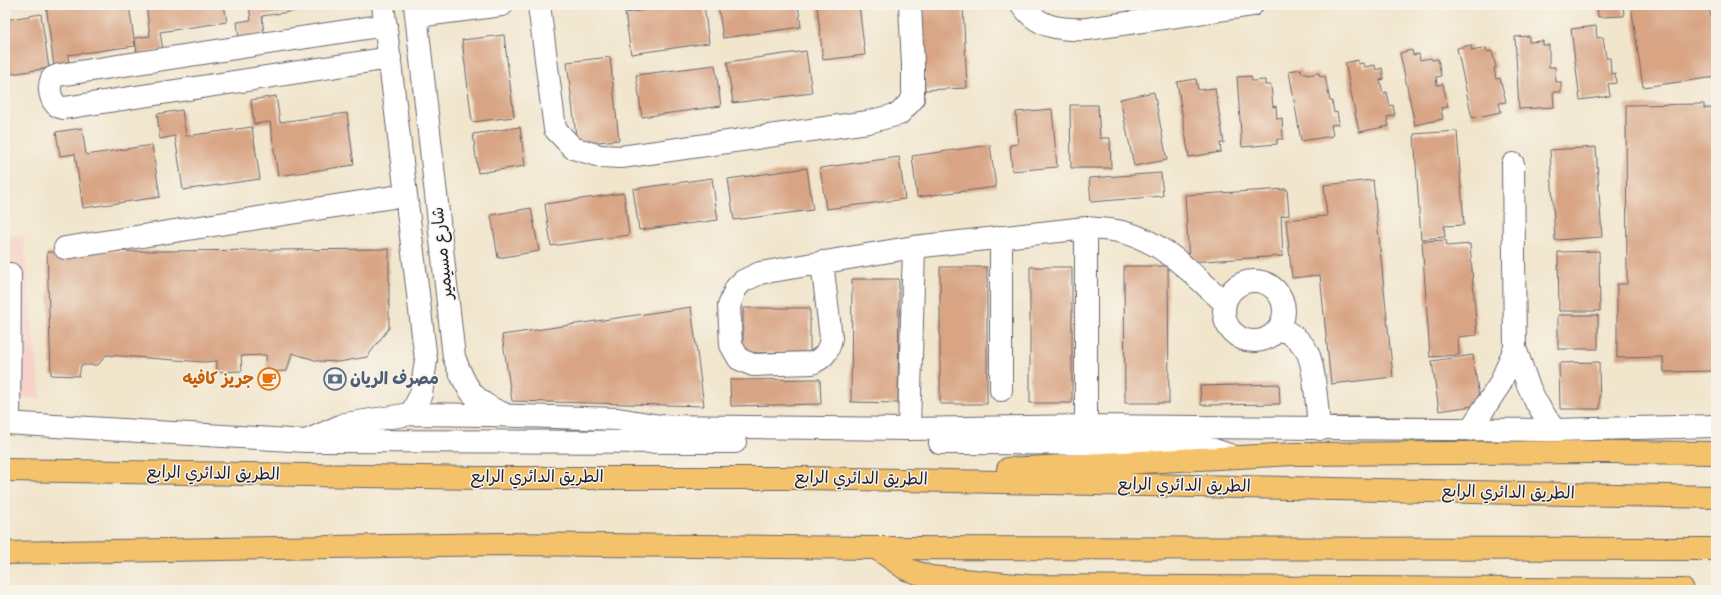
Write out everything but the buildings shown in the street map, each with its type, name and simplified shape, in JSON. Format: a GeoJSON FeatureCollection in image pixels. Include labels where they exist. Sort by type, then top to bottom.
{"type":"FeatureCollection","features":[{"type":"Feature","properties":{"kind":"main road"},"geometry":{"type":"LineString","coordinates":[[805,478],[1302,454],[1604,452],[1716,453]]}},
{"type":"Feature","properties":{"kind":"main road","name":"الطريق الدائري الرابع"},"geometry":{"type":"LineString","coordinates":[[5,470],[479,478],[805,478],[1716,497]]}},
{"type":"Feature","properties":{"kind":"main road"},"geometry":{"type":"LineString","coordinates":[[5,553],[500,544],[876,548],[1716,549]]}},
{"type":"Feature","properties":{"kind":"main road"},"geometry":{"type":"LineString","coordinates":[[876,548],[906,569],[930,577],[1029,586],[1683,590]]}},
{"type":"Feature","properties":{"kind":"street"},"geometry":{"type":"LineString","coordinates":[[416,10],[502,5]]}},
{"type":"Feature","properties":{"kind":"street"},"geometry":{"type":"LineString","coordinates":[[539,5],[555,129],[572,148],[600,156],[620,157],[868,122],[899,114],[912,99],[913,65],[910,5]]}},
{"type":"Feature","properties":{"kind":"street"},"geometry":{"type":"LineString","coordinates":[[1022,5],[1027,12],[1044,24],[1065,30],[1087,29],[1252,5]]}},
{"type":"Feature","properties":{"kind":"street","name":"شارع مسيمير"},"geometry":{"type":"LineString","coordinates":[[416,10],[454,358],[462,380],[470,392],[480,402],[492,409],[538,424],[548,430],[561,442]]}},
{"type":"Feature","properties":{"kind":"street"},"geometry":{"type":"LineString","coordinates":[[385,15],[59,75],[52,78],[50,85],[53,102],[57,107],[64,108],[390,58]]}},
{"type":"Feature","properties":{"kind":"street","name":"شارع مسيمير"},"geometry":{"type":"LineString","coordinates":[[385,15],[426,360],[421,394],[411,414]]}},
{"type":"Feature","properties":{"kind":"street"},"geometry":{"type":"LineString","coordinates":[[1513,164],[1515,348],[1528,385],[1536,402],[1554,430]]}},
{"type":"Feature","properties":{"kind":"street"},"geometry":{"type":"LineString","coordinates":[[65,248],[406,196]]}},
{"type":"Feature","properties":{"kind":"street"},"geometry":{"type":"LineString","coordinates":[[1086,228],[1086,426]]}},
{"type":"Feature","properties":{"kind":"street"},"geometry":{"type":"LineString","coordinates":[[822,262],[831,338],[830,346],[826,354],[820,360],[812,363],[754,365],[739,359],[731,345],[729,306],[736,288],[742,281],[760,273],[822,262],[914,247],[1086,228],[1123,232],[1140,237],[1157,246],[1225,303]]}},
{"type":"Feature","properties":{"kind":"street"},"geometry":{"type":"LineString","coordinates":[[1001,237],[1001,390]]}},
{"type":"Feature","properties":{"kind":"street"},"geometry":{"type":"LineString","coordinates":[[909,429],[914,247]]}},
{"type":"Feature","properties":{"kind":"street"},"geometry":{"type":"LineString","coordinates":[[7,423],[10,274]]}},
{"type":"Feature","properties":{"kind":"street"},"geometry":{"type":"LineString","coordinates":[[1257,280],[1267,282],[1276,288],[1282,297],[1285,307],[1284,318],[1280,328],[1272,336],[1263,340],[1252,341],[1242,339],[1233,333],[1227,324],[1224,314],[1225,303],[1229,294],[1236,286],[1246,281],[1257,280]]}},
{"type":"Feature","properties":{"kind":"street"},"geometry":{"type":"LineString","coordinates":[[1280,328],[1299,340],[1308,350],[1313,363],[1319,428]]}},
{"type":"Feature","properties":{"kind":"street"},"geometry":{"type":"LineString","coordinates":[[1470,430],[1500,384],[1515,348]]}},
{"type":"Feature","properties":{"kind":"street","name":"الطريق الدائري الرابع"},"geometry":{"type":"LineString","coordinates":[[306,441],[345,424],[411,414],[618,419],[660,426],[909,429],[1086,426],[1554,430],[1716,426]]}},
{"type":"Feature","properties":{"kind":"street","name":"الطريق الدائري الرابع"},"geometry":{"type":"LineString","coordinates":[[7,423],[306,441],[1172,444],[1214,450],[1234,457]]}},
{"type":"Feature","properties":{"kind":"shaded area"},"geometry":{"type":"Polygon","coordinates":[[[5,235],[23,236],[41,398],[5,398],[5,235]]]}},
{"type":"Feature","properties":{"kind":"place","name":"جريز كافيه"},"geometry":{"type":"Point","coordinates":[269,379]}},
{"type":"Feature","properties":{"kind":"place","name":"مصرف الريان"},"geometry":{"type":"Point","coordinates":[335,379]}}]}
